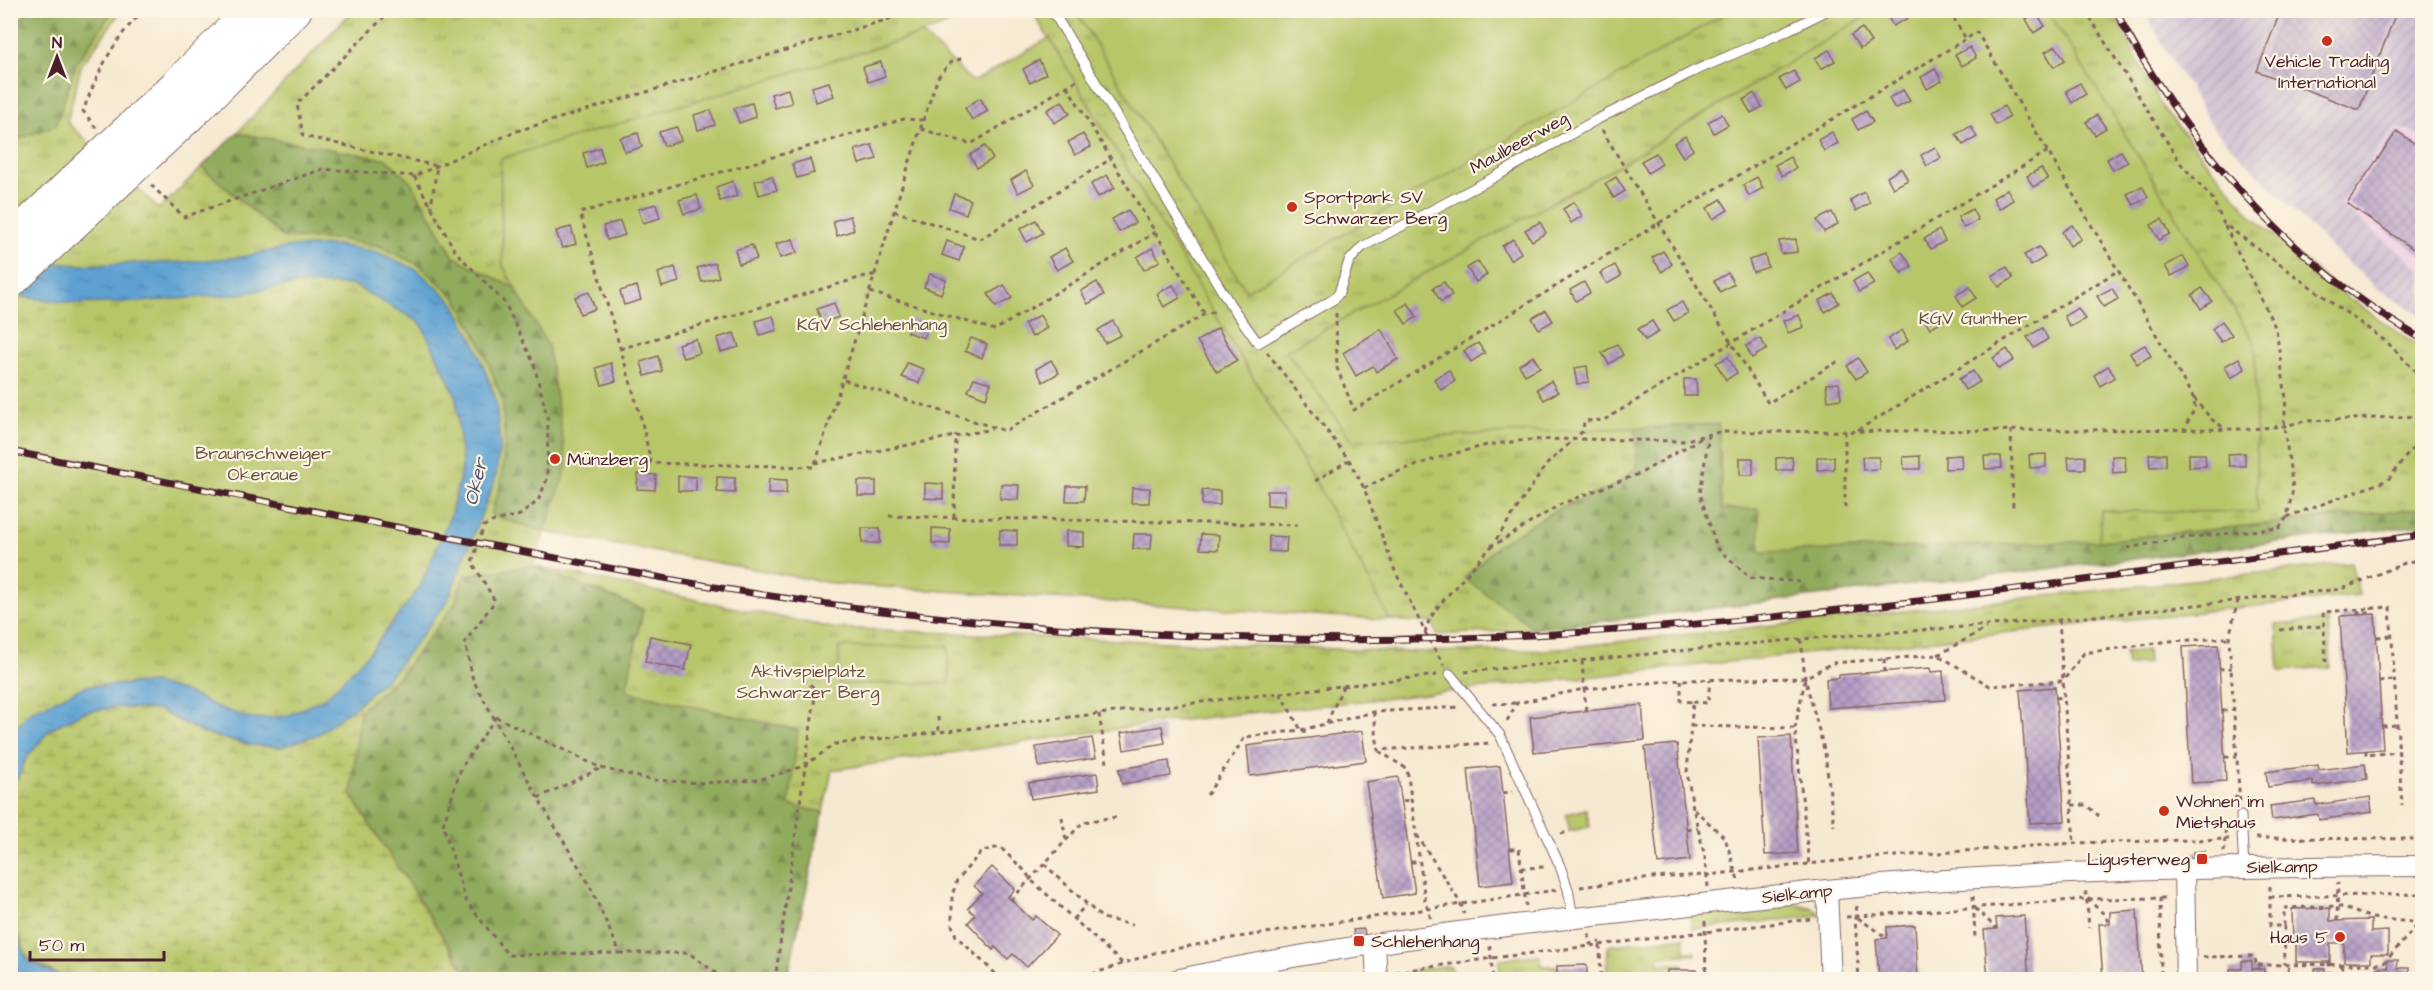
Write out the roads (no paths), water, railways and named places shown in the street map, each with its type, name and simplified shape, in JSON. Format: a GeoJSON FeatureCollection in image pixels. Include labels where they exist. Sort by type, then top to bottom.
{"type":"FeatureCollection","features":[{"type":"Feature","properties":{"kind":"highway"},"geometry":{"type":"LineString","coordinates":[[10,282],[188,95],[252,10]]}},
{"type":"Feature","properties":{"kind":"highway"},"geometry":{"type":"LineString","coordinates":[[10,241],[295,10]]}},
{"type":"Feature","properties":{"kind":"street","name":"Sielkamp"},"geometry":{"type":"LineString","coordinates":[[1176,980],[1375,944],[1468,930],[1580,922],[1704,904],[1827,890],[1972,879],[2184,869],[2422,866]]}},
{"type":"Feature","properties":{"kind":"street"},"geometry":{"type":"LineString","coordinates":[[2184,869],[2186,980]]}},
{"type":"Feature","properties":{"kind":"street"},"geometry":{"type":"LineString","coordinates":[[1827,890],[1831,980]]}},
{"type":"Feature","properties":{"kind":"street"},"geometry":{"type":"LineString","coordinates":[[1375,944],[1377,976]]}},
{"type":"Feature","properties":{"kind":"lane","name":"Maulbeerweg"},"geometry":{"type":"LineString","coordinates":[[1052,10],[1230,304],[1258,343],[1334,299],[1339,293],[1349,261],[1362,247],[1596,120],[1692,72],[1828,10]]}},
{"type":"Feature","properties":{"kind":"lane"},"geometry":{"type":"LineString","coordinates":[[1450,674],[1478,705],[1500,735],[1560,866],[1580,922]]}},
{"type":"Feature","properties":{"kind":"lane"},"geometry":{"type":"LineString","coordinates":[[2241,816],[2244,868]]}},
{"type":"Feature","properties":{"kind":"water","name":"Oker"},"geometry":{"type":"Polygon","coordinates":[[[337,245],[377,252],[417,270],[453,302],[475,343],[496,400],[500,446],[495,480],[447,602],[393,672],[357,705],[318,734],[282,747],[249,745],[203,733],[159,710],[117,707],[84,712],[50,729],[26,759],[11,792],[11,733],[31,711],[86,686],[154,683],[185,692],[252,719],[287,716],[326,697],[369,653],[420,587],[451,514],[462,467],[456,396],[421,323],[353,285],[299,284],[230,295],[78,304],[11,295],[11,255],[36,262],[80,265],[184,262],[240,257],[290,247],[337,245]]]}},
{"type":"Feature","properties":{"kind":"water"},"geometry":{"type":"Polygon","coordinates":[[[11,909],[19,942],[28,959],[51,972],[76,979],[11,979],[11,909]]]}},
{"type":"Feature","properties":{"kind":"railway"},"geometry":{"type":"LineString","coordinates":[[2116,10],[2142,58],[2185,123],[2244,195],[2310,259],[2383,315],[2422,339]]}},
{"type":"Feature","properties":{"kind":"railway"},"geometry":{"type":"LineString","coordinates":[[10,451],[609,568],[784,598],[1001,624],[1233,637],[1433,639],[1575,633],[1716,622],[1999,591],[2422,535]]}},
{"type":"Feature","properties":{"kind":"place","name":"Vehicle Trading International"},"geometry":{"type":"Point","coordinates":[2327,41]}},
{"type":"Feature","properties":{"kind":"place","name":"Sportpark SV Schwarzer Berg"},"geometry":{"type":"Point","coordinates":[1292,207]}},
{"type":"Feature","properties":{"kind":"place","name":"Münzberg"},"geometry":{"type":"Point","coordinates":[555,459]}},
{"type":"Feature","properties":{"kind":"place","name":"Wohnen im Mietshaus"},"geometry":{"type":"Point","coordinates":[2164,811]}},
{"type":"Feature","properties":{"kind":"place","name":"Ligusterweg"},"geometry":{"type":"Point","coordinates":[2202,859]}},
{"type":"Feature","properties":{"kind":"place","name":"Haus 5"},"geometry":{"type":"Point","coordinates":[2340,937]}},
{"type":"Feature","properties":{"kind":"place","name":"Schlehenhang"},"geometry":{"type":"Point","coordinates":[1359,941]}},
{"type":"Feature","properties":{"kind":"park label","name":"KGV Gunther"},"geometry":{"type":"Point","coordinates":[1973,318]}},
{"type":"Feature","properties":{"kind":"park label","name":"KGV Schlehenhang"},"geometry":{"type":"Point","coordinates":[872,324]}},
{"type":"Feature","properties":{"kind":"park label","name":"Braunschweiger Okeraue"},"geometry":{"type":"Point","coordinates":[263,463]}},
{"type":"Feature","properties":{"kind":"park label","name":"Aktivspielplatz Schwarzer Berg"},"geometry":{"type":"Point","coordinates":[808,681]}}]}
